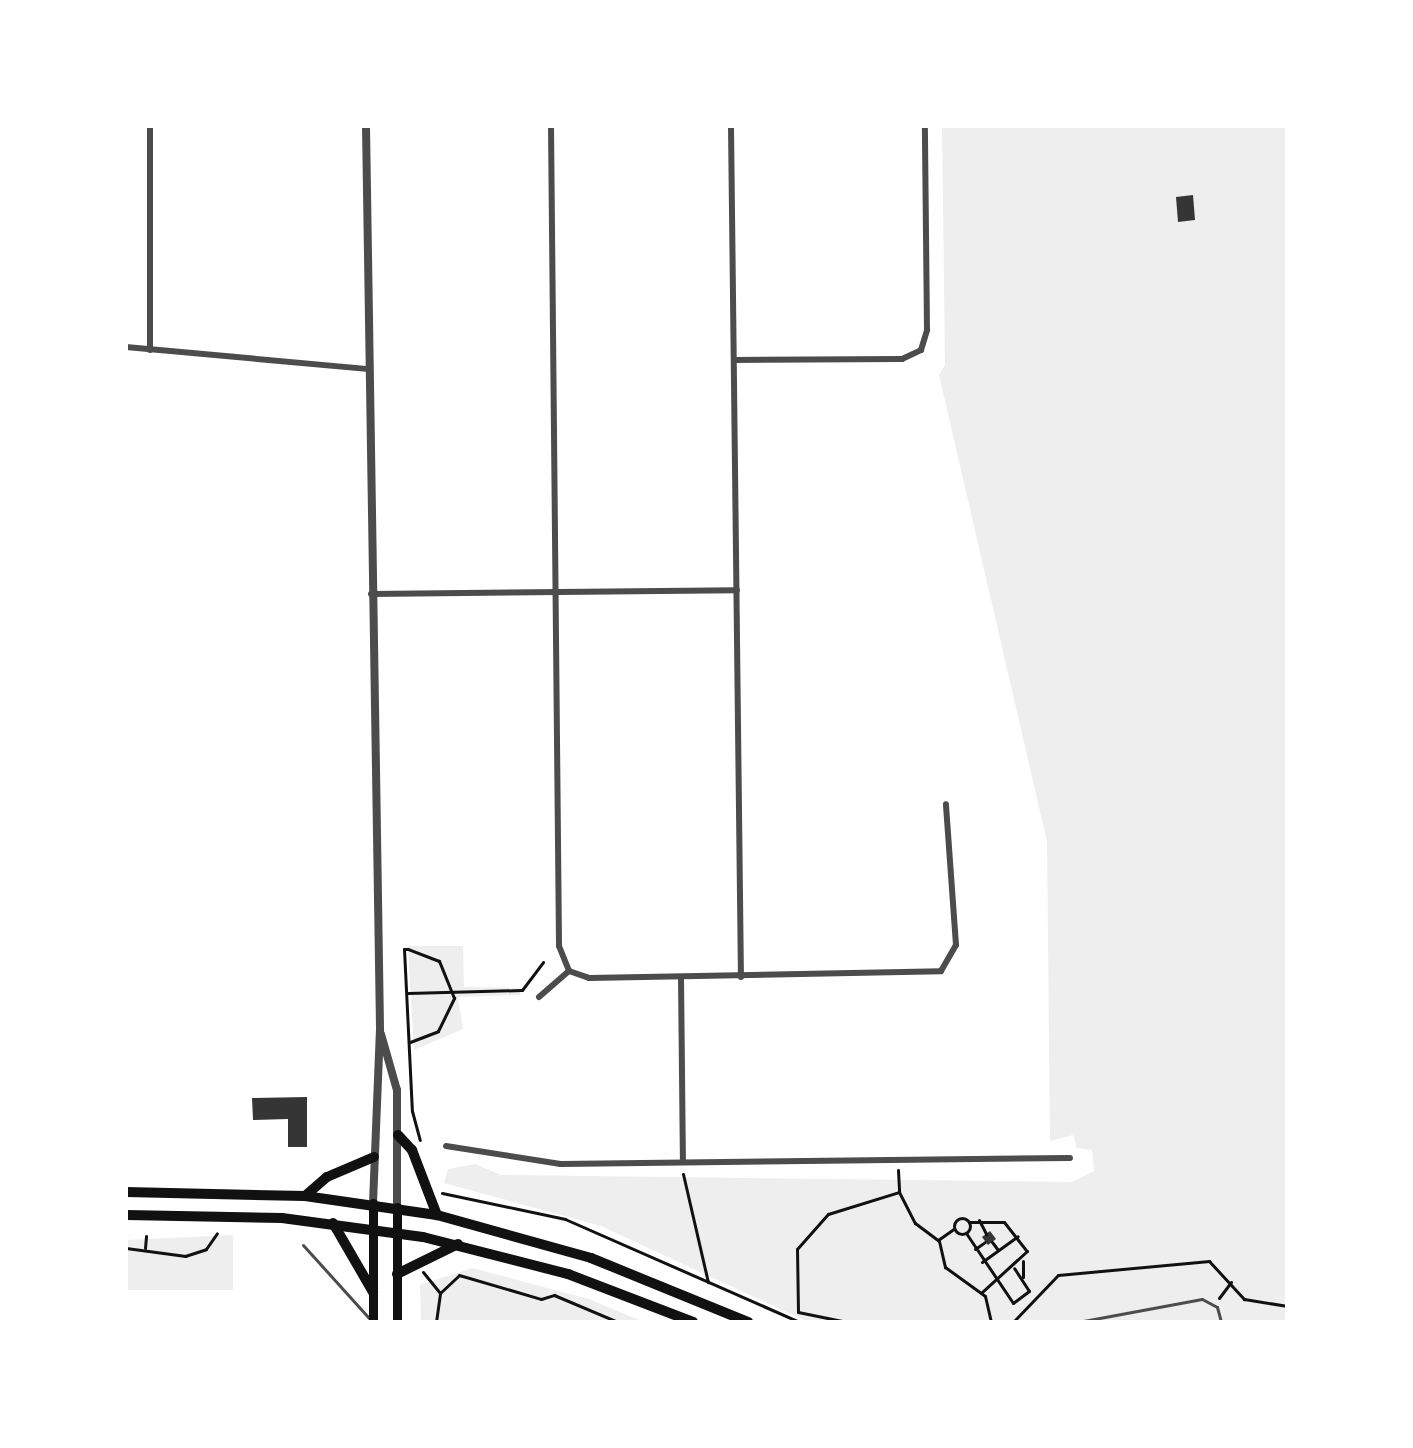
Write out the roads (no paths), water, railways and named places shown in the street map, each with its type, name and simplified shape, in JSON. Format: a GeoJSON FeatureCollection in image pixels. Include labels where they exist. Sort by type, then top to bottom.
{"type":"FeatureCollection","features":[{"type":"Feature","properties":{"kind":"main road"},"geometry":{"type":"LineString","coordinates":[[398,1135],[424,1182],[437,1215]]}},
{"type":"Feature","properties":{"kind":"main road"},"geometry":{"type":"LineString","coordinates":[[305,1196],[327,1177],[374,1157]]}},
{"type":"Feature","properties":{"kind":"main road"},"geometry":{"type":"LineString","coordinates":[[126,1192],[305,1196],[373,1203],[437,1215],[591,1258],[748,1322]]}},
{"type":"Feature","properties":{"kind":"main road"},"geometry":{"type":"LineString","coordinates":[[373,1203],[373,1321]]}},
{"type":"Feature","properties":{"kind":"main road"},"geometry":{"type":"LineString","coordinates":[[397,1207],[397,1322]]}},
{"type":"Feature","properties":{"kind":"main road"},"geometry":{"type":"LineString","coordinates":[[126,1215],[333,1223],[397,1232],[458,1244],[568,1274],[693,1322]]}},
{"type":"Feature","properties":{"kind":"main road"},"geometry":{"type":"LineString","coordinates":[[333,1223],[373,1292]]}},
{"type":"Feature","properties":{"kind":"main road"},"geometry":{"type":"LineString","coordinates":[[397,1274],[458,1244]]}},
{"type":"Feature","properties":{"kind":"street"},"geometry":{"type":"LineString","coordinates":[[150,126],[150,350]]}},
{"type":"Feature","properties":{"kind":"street"},"geometry":{"type":"LineString","coordinates":[[366,126],[380,1029],[373,1203]]}},
{"type":"Feature","properties":{"kind":"street"},"geometry":{"type":"LineString","coordinates":[[551,126],[559,946],[569,971],[589,978],[933,975],[948,967],[956,945],[946,804]]}},
{"type":"Feature","properties":{"kind":"street"},"geometry":{"type":"LineString","coordinates":[[731,126],[741,977]]}},
{"type":"Feature","properties":{"kind":"street"},"geometry":{"type":"LineString","coordinates":[[734,360],[902,359],[921,350],[927,330],[925,126]]}},
{"type":"Feature","properties":{"kind":"street"},"geometry":{"type":"LineString","coordinates":[[126,347],[369,369]]}},
{"type":"Feature","properties":{"kind":"street"},"geometry":{"type":"LineString","coordinates":[[371,594],[737,590]]}},
{"type":"Feature","properties":{"kind":"street"},"geometry":{"type":"LineString","coordinates":[[539,997],[569,971]]}},
{"type":"Feature","properties":{"kind":"street"},"geometry":{"type":"LineString","coordinates":[[681,977],[683,1162]]}},
{"type":"Feature","properties":{"kind":"street"},"geometry":{"type":"LineString","coordinates":[[380,1029],[397,1090],[397,1207]]}},
{"type":"Feature","properties":{"kind":"street"},"geometry":{"type":"LineString","coordinates":[[446,1146],[538,1163],[1070,1158]]}},
{"type":"Feature","properties":{"kind":"lane"},"geometry":{"type":"LineString","coordinates":[[303,1245],[357,1312],[373,1321]]}},
{"type":"Feature","properties":{"kind":"lane"},"geometry":{"type":"LineString","coordinates":[[1078,1322],[1202,1299],[1215,1305],[1221,1322]]}}]}
